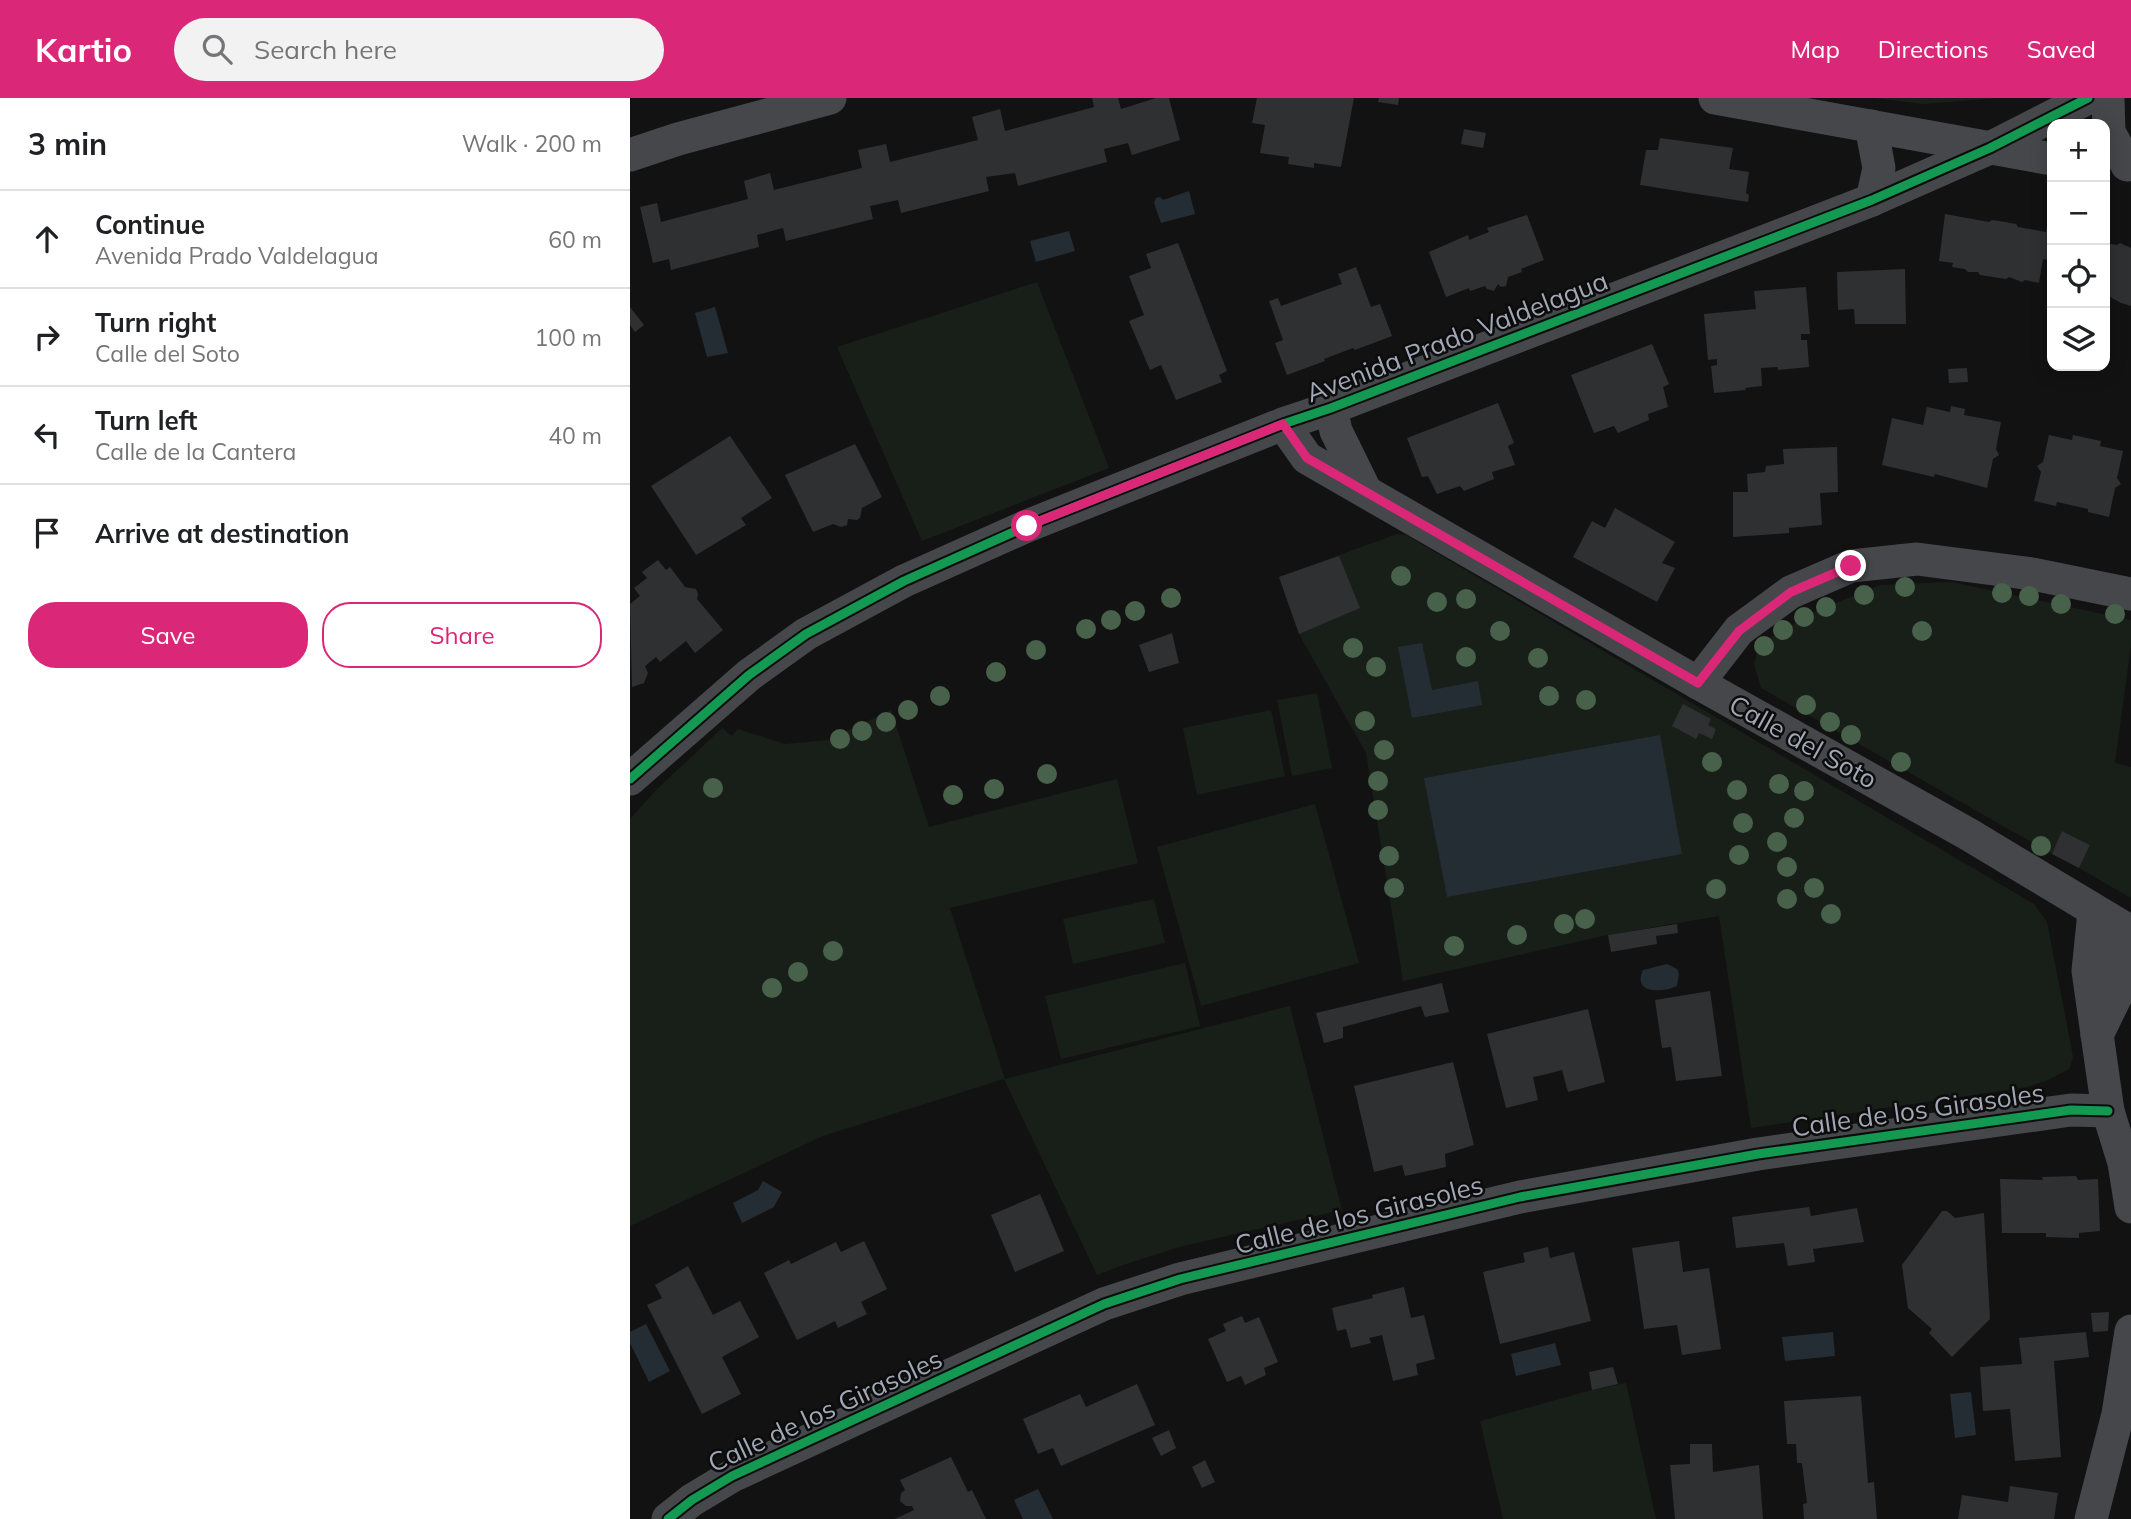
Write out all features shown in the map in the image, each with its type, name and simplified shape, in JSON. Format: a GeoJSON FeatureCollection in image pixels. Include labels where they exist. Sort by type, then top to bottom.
{"type":"FeatureCollection","features":[{"type":"Feature","properties":{"kind":"street"},"geometry":{"type":"LineString","coordinates":[[630,155],[678,139],[830,98]]}},
{"type":"Feature","properties":{"kind":"street"},"geometry":{"type":"LineString","coordinates":[[1715,98],[2047,158]]}},
{"type":"Feature","properties":{"kind":"street","name":"Avenida Prado Valdelagua"},"geometry":{"type":"LineString","coordinates":[[630,779],[750,675],[806,634],[904,581],[1027,526],[1283,424],[1332,408],[1872,200],[1990,148],[2088,98]]}},
{"type":"Feature","properties":{"kind":"street"},"geometry":{"type":"LineString","coordinates":[[2108,98],[2109,132],[2121,166]]}},
{"type":"Feature","properties":{"kind":"street"},"geometry":{"type":"LineString","coordinates":[[1871,126],[1879,168],[1872,200]]}},
{"type":"Feature","properties":{"kind":"street"},"geometry":{"type":"LineString","coordinates":[[1332,408],[1336,431],[1365,490]]}},
{"type":"Feature","properties":{"kind":"street","name":"Calle del Soto"},"geometry":{"type":"LineString","coordinates":[[1283,424],[1307,458],[1698,683],[1968,834],[2114,923]]}},
{"type":"Feature","properties":{"kind":"street"},"geometry":{"type":"LineString","coordinates":[[1698,683],[1739,631],[1791,592],[1851,566],[1917,559],[2032,574],[2131,594]]}},
{"type":"Feature","properties":{"kind":"street"},"geometry":{"type":"LineString","coordinates":[[2097,1035],[2124,989],[2114,923]]}},
{"type":"Feature","properties":{"kind":"street"},"geometry":{"type":"LineString","coordinates":[[2114,923],[2088,971],[2108,1111],[2124,1163],[2131,1207]]}},
{"type":"Feature","properties":{"kind":"street","name":"Calle de los Girasoles"},"geometry":{"type":"LineString","coordinates":[[668,1519],[692,1500],[732,1476],[1104,1304],[1180,1279],[1520,1197],[1758,1154],[2071,1110],[2108,1111]]}},
{"type":"Feature","properties":{"kind":"street"},"geometry":{"type":"LineString","coordinates":[[2091,1519],[2118,1414],[2131,1331]]}},
{"type":"Feature","properties":{"kind":"shaded area"},"geometry":{"type":"Polygon","coordinates":[[[1874,98],[1998,98],[1924,104],[1874,98]]]}},
{"type":"Feature","properties":{"kind":"shaded area"},"geometry":{"type":"Polygon","coordinates":[[[1189,191],[1195,214],[1161,223],[1154,203],[1156,198],[1163,200],[1189,191]]]}},
{"type":"Feature","properties":{"kind":"shaded area"},"geometry":{"type":"Polygon","coordinates":[[[1069,231],[1075,251],[1036,262],[1030,241],[1069,231]]]}},
{"type":"Feature","properties":{"kind":"shaded area"},"geometry":{"type":"Polygon","coordinates":[[[1037,282],[1109,468],[922,541],[837,347],[1037,282]]]}},
{"type":"Feature","properties":{"kind":"shaded area"},"geometry":{"type":"Polygon","coordinates":[[[715,307],[728,353],[707,357],[695,313],[715,307]]]}},
{"type":"Feature","properties":{"kind":"shaded area"},"geometry":{"type":"Polygon","coordinates":[[[1397,534],[1406,535],[2034,904],[2047,922],[2073,1057],[2069,1069],[2027,1087],[1751,1128],[1719,916],[1608,935],[1403,981],[1366,753],[1299,634],[1279,577],[1397,534]]]}},
{"type":"Feature","properties":{"kind":"shaded area"},"geometry":{"type":"Polygon","coordinates":[[[1951,582],[2131,620],[2131,645],[2115,763],[2131,767],[2131,898],[2079,868],[2090,845],[2063,831],[2052,854],[1761,688],[1754,664],[1760,644],[1812,613],[1880,585],[1951,582]]]}},
{"type":"Feature","properties":{"kind":"shaded area"},"geometry":{"type":"Polygon","coordinates":[[[1422,643],[1432,690],[1478,681],[1482,705],[1412,718],[1398,647],[1422,643]]]}},
{"type":"Feature","properties":{"kind":"shaded area"},"geometry":{"type":"Polygon","coordinates":[[[1317,693],[1332,768],[1292,776],[1277,700],[1317,693]]]}},
{"type":"Feature","properties":{"kind":"shaded area"},"geometry":{"type":"Polygon","coordinates":[[[891,710],[929,827],[1117,779],[1138,863],[950,908],[1005,1079],[1290,1006],[1342,1210],[1183,1246],[1097,1275],[1004,1079],[823,1136],[630,1226],[630,819],[656,790],[722,728],[732,736],[738,729],[785,744],[828,740],[891,710]]]}},
{"type":"Feature","properties":{"kind":"shaded area"},"geometry":{"type":"Polygon","coordinates":[[[1271,710],[1285,776],[1197,795],[1183,728],[1271,710]]]}},
{"type":"Feature","properties":{"kind":"shaded area"},"geometry":{"type":"Polygon","coordinates":[[[1660,735],[1682,854],[1447,897],[1424,778],[1660,735]]]}},
{"type":"Feature","properties":{"kind":"shaded area"},"geometry":{"type":"Polygon","coordinates":[[[1315,804],[1359,963],[1201,1006],[1157,847],[1315,804]]]}},
{"type":"Feature","properties":{"kind":"shaded area"},"geometry":{"type":"Polygon","coordinates":[[[1154,899],[1165,943],[1073,964],[1063,919],[1154,899]]]}},
{"type":"Feature","properties":{"kind":"shaded area"},"geometry":{"type":"Polygon","coordinates":[[[1185,963],[1200,1026],[1061,1059],[1045,996],[1185,963]]]}},
{"type":"Feature","properties":{"kind":"shaded area"},"geometry":{"type":"Polygon","coordinates":[[[1667,964],[1677,969],[1677,986],[1650,990],[1642,984],[1643,970],[1667,964]]]}},
{"type":"Feature","properties":{"kind":"shaded area"},"geometry":{"type":"Polygon","coordinates":[[[763,1181],[782,1192],[774,1207],[742,1223],[733,1203],[758,1190],[763,1181]]]}},
{"type":"Feature","properties":{"kind":"shaded area"},"geometry":{"type":"Polygon","coordinates":[[[646,1324],[670,1371],[649,1382],[630,1343],[630,1332],[646,1324]]]}},
{"type":"Feature","properties":{"kind":"shaded area"},"geometry":{"type":"Polygon","coordinates":[[[1833,1332],[1835,1356],[1785,1361],[1782,1337],[1833,1332]]]}},
{"type":"Feature","properties":{"kind":"shaded area"},"geometry":{"type":"Polygon","coordinates":[[[1555,1343],[1561,1365],[1516,1376],[1511,1354],[1555,1343]]]}},
{"type":"Feature","properties":{"kind":"shaded area"},"geometry":{"type":"Polygon","coordinates":[[[1626,1383],[1656,1519],[1503,1519],[1480,1421],[1626,1383]]]}},
{"type":"Feature","properties":{"kind":"shaded area"},"geometry":{"type":"Polygon","coordinates":[[[1971,1392],[1976,1435],[1955,1438],[1950,1394],[1971,1392]]]}},
{"type":"Feature","properties":{"kind":"shaded area"},"geometry":{"type":"Polygon","coordinates":[[[1038,1489],[1053,1519],[1023,1519],[1014,1500],[1038,1489]]]}},
{"type":"Feature","properties":{"kind":"building"},"geometry":{"type":"Polygon","coordinates":[[[1092,98],[1118,98],[1121,109],[1156,98],[1169,98],[1180,140],[1132,155],[1128,143],[1104,149],[1107,162],[1018,186],[1015,173],[986,177],[989,191],[901,213],[898,200],[870,206],[873,219],[786,241],[783,228],[757,235],[759,247],[671,270],[669,259],[653,263],[640,207],[657,203],[661,222],[748,199],[744,181],[770,173],[774,190],[862,168],[858,150],[886,144],[890,162],[978,140],[972,117],[1000,109],[1005,131],[1094,107],[1092,98]]]}},
{"type":"Feature","properties":{"kind":"building"},"geometry":{"type":"Polygon","coordinates":[[[1257,98],[1354,98],[1341,167],[1314,163],[1314,168],[1288,164],[1289,157],[1260,153],[1265,125],[1252,123],[1257,98]]]}},
{"type":"Feature","properties":{"kind":"building"},"geometry":{"type":"Polygon","coordinates":[[[1379,98],[1399,98],[1398,105],[1378,102],[1379,98]]]}},
{"type":"Feature","properties":{"kind":"building"},"geometry":{"type":"Polygon","coordinates":[[[1464,129],[1486,133],[1483,148],[1461,144],[1464,129]]]}},
{"type":"Feature","properties":{"kind":"building"},"geometry":{"type":"Polygon","coordinates":[[[1660,138],[1733,148],[1729,169],[1749,172],[1746,193],[1749,195],[1748,202],[1640,185],[1646,150],[1658,150],[1660,138]]]}},
{"type":"Feature","properties":{"kind":"building"},"geometry":{"type":"Polygon","coordinates":[[[1945,214],[1989,222],[2005,222],[2046,232],[2047,227],[2047,260],[2043,259],[2039,283],[1980,275],[1978,272],[1952,267],[1953,263],[1939,261],[1945,214]]]}},
{"type":"Feature","properties":{"kind":"building"},"geometry":{"type":"Polygon","coordinates":[[[1527,215],[1544,260],[1508,277],[1506,286],[1501,287],[1498,284],[1494,291],[1485,286],[1470,291],[1469,288],[1446,297],[1429,252],[1468,235],[1469,240],[1489,232],[1487,228],[1527,215]]]}},
{"type":"Feature","properties":{"kind":"building"},"geometry":{"type":"Polygon","coordinates":[[[1178,243],[1227,371],[1219,375],[1222,382],[1176,400],[1161,365],[1150,370],[1129,321],[1144,315],[1129,276],[1151,268],[1146,254],[1178,243]]]}},
{"type":"Feature","properties":{"kind":"building"},"geometry":{"type":"Polygon","coordinates":[[[2120,243],[2131,248],[2131,306],[2110,297],[2110,244],[2120,243]]]}},
{"type":"Feature","properties":{"kind":"building"},"geometry":{"type":"Polygon","coordinates":[[[1356,267],[1371,307],[1380,304],[1392,336],[1355,350],[1353,348],[1287,375],[1275,343],[1283,340],[1269,301],[1278,298],[1281,306],[1342,284],[1338,274],[1356,267]]]}},
{"type":"Feature","properties":{"kind":"building"},"geometry":{"type":"Polygon","coordinates":[[[1905,269],[1906,324],[1855,324],[1854,309],[1838,310],[1837,272],[1905,269]]]}},
{"type":"Feature","properties":{"kind":"building"},"geometry":{"type":"Polygon","coordinates":[[[1806,287],[1810,334],[1801,334],[1801,340],[1807,340],[1809,367],[1778,370],[1778,367],[1761,368],[1762,386],[1714,393],[1711,366],[1717,365],[1717,359],[1708,360],[1704,314],[1756,309],[1754,291],[1806,287]]]}},
{"type":"Feature","properties":{"kind":"building"},"geometry":{"type":"Polygon","coordinates":[[[630,307],[644,325],[635,332],[630,325],[630,307]]]}},
{"type":"Feature","properties":{"kind":"building"},"geometry":{"type":"Polygon","coordinates":[[[1652,344],[1669,384],[1663,387],[1668,407],[1648,414],[1649,420],[1618,433],[1614,426],[1594,433],[1571,375],[1652,344]]]}},
{"type":"Feature","properties":{"kind":"building"},"geometry":{"type":"Polygon","coordinates":[[[1967,368],[1968,382],[1949,383],[1948,369],[1967,368]]]}},
{"type":"Feature","properties":{"kind":"building"},"geometry":{"type":"Polygon","coordinates":[[[1498,403],[1514,443],[1508,446],[1515,465],[1492,472],[1494,479],[1464,491],[1460,486],[1437,494],[1428,476],[1422,477],[1407,438],[1498,403]]]}},
{"type":"Feature","properties":{"kind":"building"},"geometry":{"type":"Polygon","coordinates":[[[1951,406],[1965,409],[1964,415],[2001,422],[1996,449],[1999,455],[1993,459],[1987,488],[1935,474],[1934,477],[1882,465],[1892,418],[1923,425],[1927,407],[1950,412],[1951,406]]]}},
{"type":"Feature","properties":{"kind":"building"},"geometry":{"type":"Polygon","coordinates":[[[2049,435],[2072,440],[2073,435],[2101,441],[2100,446],[2123,451],[2117,478],[2121,484],[2115,488],[2109,517],[2057,502],[2056,506],[2034,501],[2041,472],[2037,466],[2043,462],[2049,435]]]}},
{"type":"Feature","properties":{"kind":"building"},"geometry":{"type":"Polygon","coordinates":[[[730,436],[772,498],[741,518],[746,525],[696,555],[651,486],[730,436]]]}},
{"type":"Feature","properties":{"kind":"building"},"geometry":{"type":"Polygon","coordinates":[[[855,444],[882,497],[862,508],[857,520],[848,519],[847,525],[841,527],[833,524],[813,532],[785,475],[855,444]]]}},
{"type":"Feature","properties":{"kind":"building"},"geometry":{"type":"Polygon","coordinates":[[[1837,447],[1838,492],[1820,493],[1822,525],[1789,528],[1789,533],[1733,537],[1733,492],[1748,492],[1747,474],[1765,472],[1766,466],[1784,464],[1783,449],[1837,447]]]}},
{"type":"Feature","properties":{"kind":"building"},"geometry":{"type":"Polygon","coordinates":[[[1615,508],[1675,542],[1662,563],[1675,568],[1657,602],[1573,557],[1592,521],[1605,528],[1615,508]]]}},
{"type":"Feature","properties":{"kind":"building"},"geometry":{"type":"Polygon","coordinates":[[[1339,556],[1360,608],[1299,634],[1279,577],[1339,556]]]}},
{"type":"Feature","properties":{"kind":"building"},"geometry":{"type":"Polygon","coordinates":[[[658,560],[666,570],[670,567],[685,587],[696,589],[697,599],[723,630],[695,653],[686,641],[660,662],[656,657],[645,666],[648,673],[644,683],[632,687],[630,604],[640,596],[634,588],[647,578],[642,572],[658,560]]]}},
{"type":"Feature","properties":{"kind":"building"},"geometry":{"type":"Polygon","coordinates":[[[1172,633],[1179,663],[1149,672],[1139,645],[1172,633]]]}},
{"type":"Feature","properties":{"kind":"building"},"geometry":{"type":"Polygon","coordinates":[[[1683,704],[1711,719],[1708,725],[1716,729],[1712,739],[1699,733],[1696,739],[1672,726],[1683,704]]]}},
{"type":"Feature","properties":{"kind":"building"},"geometry":{"type":"Polygon","coordinates":[[[2062,831],[2090,845],[2079,868],[2052,854],[2062,831]]]}},
{"type":"Feature","properties":{"kind":"building"},"geometry":{"type":"Polygon","coordinates":[[[1677,924],[1678,933],[1656,936],[1657,944],[1611,952],[1608,935],[1677,924]]]}},
{"type":"Feature","properties":{"kind":"building"},"geometry":{"type":"Polygon","coordinates":[[[1442,983],[1449,1012],[1425,1017],[1421,1006],[1343,1027],[1343,1038],[1324,1043],[1316,1013],[1442,983]]]}},
{"type":"Feature","properties":{"kind":"building"},"geometry":{"type":"Polygon","coordinates":[[[1710,991],[1722,1076],[1676,1081],[1671,1047],[1662,1048],[1655,1000],[1710,991]]]}},
{"type":"Feature","properties":{"kind":"building"},"geometry":{"type":"Polygon","coordinates":[[[1588,1009],[1605,1082],[1568,1092],[1562,1070],[1533,1077],[1538,1100],[1506,1108],[1487,1034],[1588,1009]]]}},
{"type":"Feature","properties":{"kind":"building"},"geometry":{"type":"Polygon","coordinates":[[[1453,1062],[1474,1145],[1445,1154],[1446,1167],[1405,1176],[1402,1165],[1374,1172],[1354,1086],[1453,1062]]]}},
{"type":"Feature","properties":{"kind":"building"},"geometry":{"type":"Polygon","coordinates":[[[2076,1176],[2078,1180],[2098,1179],[2100,1231],[2079,1233],[2079,1238],[2046,1237],[2046,1233],[2002,1233],[2000,1179],[2043,1180],[2042,1177],[2076,1176]]]}},
{"type":"Feature","properties":{"kind":"building"},"geometry":{"type":"Polygon","coordinates":[[[1040,1194],[1064,1251],[1015,1272],[991,1215],[1040,1194]]]}},
{"type":"Feature","properties":{"kind":"building"},"geometry":{"type":"Polygon","coordinates":[[[1809,1207],[1811,1216],[1857,1208],[1864,1242],[1813,1249],[1815,1262],[1788,1266],[1784,1243],[1736,1248],[1732,1217],[1809,1207]]]}},
{"type":"Feature","properties":{"kind":"building"},"geometry":{"type":"Polygon","coordinates":[[[1942,1211],[1947,1211],[1955,1218],[1984,1213],[1990,1319],[1952,1357],[1929,1333],[1932,1329],[1908,1308],[1902,1265],[1942,1211]]]}},
{"type":"Feature","properties":{"kind":"building"},"geometry":{"type":"Polygon","coordinates":[[[864,1241],[887,1289],[861,1302],[867,1314],[838,1328],[835,1321],[797,1340],[764,1273],[789,1260],[791,1264],[836,1242],[841,1252],[864,1241]]]}},
{"type":"Feature","properties":{"kind":"building"},"geometry":{"type":"Polygon","coordinates":[[[1679,1241],[1683,1272],[1709,1268],[1721,1349],[1682,1355],[1677,1325],[1644,1329],[1632,1248],[1679,1241]]]}},
{"type":"Feature","properties":{"kind":"building"},"geometry":{"type":"Polygon","coordinates":[[[1548,1247],[1550,1258],[1574,1252],[1591,1321],[1500,1344],[1483,1272],[1525,1262],[1523,1253],[1548,1247]]]}},
{"type":"Feature","properties":{"kind":"building"},"geometry":{"type":"Polygon","coordinates":[[[688,1266],[713,1315],[740,1301],[759,1337],[722,1357],[741,1394],[702,1414],[647,1305],[662,1298],[655,1285],[688,1266]]]}},
{"type":"Feature","properties":{"kind":"building"},"geometry":{"type":"Polygon","coordinates":[[[1404,1287],[1411,1318],[1424,1315],[1435,1359],[1416,1364],[1418,1375],[1393,1381],[1382,1335],[1369,1338],[1371,1343],[1351,1348],[1346,1329],[1337,1331],[1332,1308],[1404,1287]]]}},
{"type":"Feature","properties":{"kind":"building"},"geometry":{"type":"Polygon","coordinates":[[[2109,1312],[2108,1331],[2093,1332],[2091,1313],[2109,1312]]]}},
{"type":"Feature","properties":{"kind":"building"},"geometry":{"type":"Polygon","coordinates":[[[1242,1316],[1245,1323],[1259,1317],[1278,1362],[1264,1368],[1266,1375],[1245,1385],[1241,1376],[1227,1382],[1208,1339],[1226,1331],[1223,1324],[1242,1316]]]}},
{"type":"Feature","properties":{"kind":"building"},"geometry":{"type":"Polygon","coordinates":[[[2086,1332],[2089,1357],[2054,1361],[2061,1457],[2015,1461],[2010,1409],[1983,1411],[1980,1367],[2022,1364],[2019,1338],[2086,1332]]]}},
{"type":"Feature","properties":{"kind":"building"},"geometry":{"type":"Polygon","coordinates":[[[1613,1367],[1618,1384],[1592,1390],[1589,1372],[1613,1367]]]}},
{"type":"Feature","properties":{"kind":"building"},"geometry":{"type":"Polygon","coordinates":[[[1137,1384],[1155,1425],[1061,1466],[1053,1448],[1038,1454],[1023,1419],[1080,1394],[1086,1407],[1137,1384]]]}},
{"type":"Feature","properties":{"kind":"building"},"geometry":{"type":"Polygon","coordinates":[[[1861,1396],[1868,1483],[1874,1482],[1877,1519],[1804,1519],[1803,1504],[1807,1503],[1802,1463],[1797,1463],[1796,1444],[1787,1444],[1784,1401],[1861,1396]]]}},
{"type":"Feature","properties":{"kind":"building"},"geometry":{"type":"Polygon","coordinates":[[[1169,1430],[1176,1448],[1161,1456],[1152,1438],[1169,1430]]]}},
{"type":"Feature","properties":{"kind":"building"},"geometry":{"type":"Polygon","coordinates":[[[1690,1444],[1712,1444],[1713,1472],[1759,1465],[1763,1519],[1675,1519],[1670,1465],[1690,1464],[1690,1444]]]}},
{"type":"Feature","properties":{"kind":"building"},"geometry":{"type":"Polygon","coordinates":[[[951,1457],[968,1492],[972,1490],[986,1519],[895,1519],[914,1510],[912,1506],[906,1506],[900,1501],[901,1493],[905,1490],[900,1480],[951,1457]]]}},
{"type":"Feature","properties":{"kind":"building"},"geometry":{"type":"Polygon","coordinates":[[[1205,1460],[1215,1482],[1202,1488],[1192,1467],[1205,1460]]]}},
{"type":"Feature","properties":{"kind":"building"},"geometry":{"type":"Polygon","coordinates":[[[2010,1486],[2058,1493],[2054,1519],[1958,1519],[1962,1495],[2008,1502],[2010,1486]]]}},
{"type":"Feature","properties":{"kind":"cycle path"},"geometry":{"type":"LineString","coordinates":[[630,779],[749,675],[806,634],[904,581],[1027,526],[1283,424],[1331,408],[1872,200],[1990,148],[2088,98]]}},
{"type":"Feature","properties":{"kind":"cycle path"},"geometry":{"type":"LineString","coordinates":[[668,1519],[692,1500],[732,1476],[1104,1304],[1180,1279],[1520,1197],[1758,1154],[2071,1110],[2108,1111]]}},
{"type":"Feature","properties":{"kind":"route"},"geometry":{"type":"LineString","coordinates":[[1027,526],[1283,424],[1307,458],[1698,683],[1739,631],[1791,592],[1851,566]]}}]}
